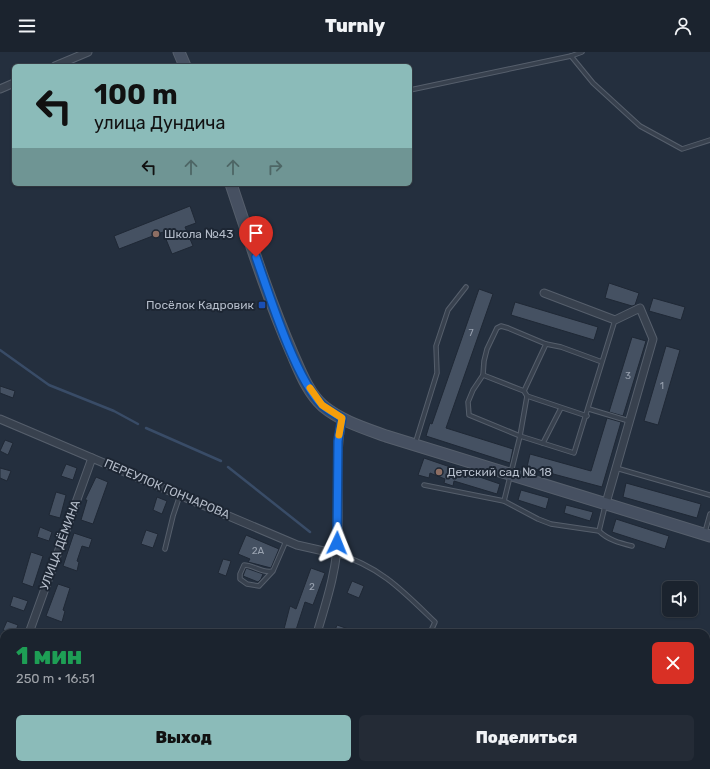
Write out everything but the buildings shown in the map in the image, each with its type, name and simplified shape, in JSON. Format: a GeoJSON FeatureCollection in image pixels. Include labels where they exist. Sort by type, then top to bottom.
{"type":"FeatureCollection","features":[{"type":"Feature","properties":{"kind":"main road"},"geometry":{"type":"LineString","coordinates":[[179,52],[183,64]]}},
{"type":"Feature","properties":{"kind":"main road"},"geometry":{"type":"LineString","coordinates":[[232,186],[269,295],[300,371],[322,405],[342,418],[386,436],[707,535]]}},
{"type":"Feature","properties":{"kind":"street"},"geometry":{"type":"LineString","coordinates":[[60,64],[88,52]]}},
{"type":"Feature","properties":{"kind":"street"},"geometry":{"type":"LineString","coordinates":[[0,89],[12,84]]}},
{"type":"Feature","properties":{"kind":"street"},"geometry":{"type":"LineString","coordinates":[[544,292],[615,320],[640,308],[653,339],[606,503]]}},
{"type":"Feature","properties":{"kind":"street"},"geometry":{"type":"LineString","coordinates":[[318,629],[329,594],[336,554],[338,441],[342,418]]}},
{"type":"Feature","properties":{"kind":"street","name":"ПЕРЕУЛОК ГОНЧАРОВА"},"geometry":{"type":"LineString","coordinates":[[0,419],[287,540],[318,551],[336,554]]}},
{"type":"Feature","properties":{"kind":"street","name":"УЛИЦА ДЁМИНА"},"geometry":{"type":"LineString","coordinates":[[30,629],[92,458]]}},
{"type":"Feature","properties":{"kind":"lane"},"geometry":{"type":"LineString","coordinates":[[412,90],[571,56],[582,52]]}},
{"type":"Feature","properties":{"kind":"lane"},"geometry":{"type":"LineString","coordinates":[[571,56],[593,83],[640,126],[682,149],[710,140]]}},
{"type":"Feature","properties":{"kind":"lane"},"geometry":{"type":"LineString","coordinates":[[414,445],[437,373],[436,346],[448,310],[466,287]]}},
{"type":"Feature","properties":{"kind":"lane"},"geometry":{"type":"LineString","coordinates":[[602,362],[561,347],[546,344],[508,328],[497,328],[487,349],[484,361],[484,375],[473,390],[468,402],[469,415],[520,436],[574,453],[587,416],[615,320]]}},
{"type":"Feature","properties":{"kind":"lane"},"geometry":{"type":"LineString","coordinates":[[524,391],[546,344]]}},
{"type":"Feature","properties":{"kind":"lane"},"geometry":{"type":"LineString","coordinates":[[484,375],[524,391],[527,396],[587,416]]}},
{"type":"Feature","properties":{"kind":"lane"},"geometry":{"type":"LineString","coordinates":[[504,501],[509,473],[520,436],[527,396]]}},
{"type":"Feature","properties":{"kind":"lane"},"geometry":{"type":"LineString","coordinates":[[543,443],[561,408]]}},
{"type":"Feature","properties":{"kind":"lane"},"geometry":{"type":"LineString","coordinates":[[589,409],[629,421]]}},
{"type":"Feature","properties":{"kind":"lane"},"geometry":{"type":"LineString","coordinates":[[616,468],[710,495]]}},
{"type":"Feature","properties":{"kind":"lane"},"geometry":{"type":"LineString","coordinates":[[424,485],[504,501],[538,520],[551,524],[599,531],[610,539],[632,546]]}},
{"type":"Feature","properties":{"kind":"lane"},"geometry":{"type":"LineString","coordinates":[[165,549],[180,495]]}},
{"type":"Feature","properties":{"kind":"lane"},"geometry":{"type":"LineString","coordinates":[[599,531],[606,503]]}},
{"type":"Feature","properties":{"kind":"lane"},"geometry":{"type":"LineString","coordinates":[[707,535],[710,514]]}},
{"type":"Feature","properties":{"kind":"lane"},"geometry":{"type":"LineString","coordinates":[[273,571],[262,571],[244,565],[240,574],[240,579],[247,584],[259,586],[273,571],[287,540]]}},
{"type":"Feature","properties":{"kind":"lane"},"geometry":{"type":"LineString","coordinates":[[336,554],[353,559],[370,567],[397,585],[435,622],[432,629]]}},
{"type":"Feature","properties":{"kind":"waterway"},"geometry":{"type":"LineString","coordinates":[[0,350],[49,385],[114,411],[138,424]]}},
{"type":"Feature","properties":{"kind":"waterway"},"geometry":{"type":"LineString","coordinates":[[146,428],[221,461]]}},
{"type":"Feature","properties":{"kind":"waterway"},"geometry":{"type":"LineString","coordinates":[[228,467],[310,532]]}},
{"type":"Feature","properties":{"kind":"slow traffic"},"geometry":{"type":"LineString","coordinates":[[310,388],[322,405],[342,418],[339,435]]}},
{"type":"Feature","properties":{"kind":"place","name":"Школа №43"},"geometry":{"type":"Point","coordinates":[156,234]}},
{"type":"Feature","properties":{"kind":"place","name":"Посёлок Кадровик"},"geometry":{"type":"Point","coordinates":[262,305]}},
{"type":"Feature","properties":{"kind":"place","name":"Детский сад № 18"},"geometry":{"type":"Point","coordinates":[439,472]}},
{"type":"Feature","properties":{"kind":"route"},"geometry":{"type":"LineString","coordinates":[[256,257],[283,332],[300,371],[316,398],[322,405],[342,418],[338,441],[337,543]]}}]}
